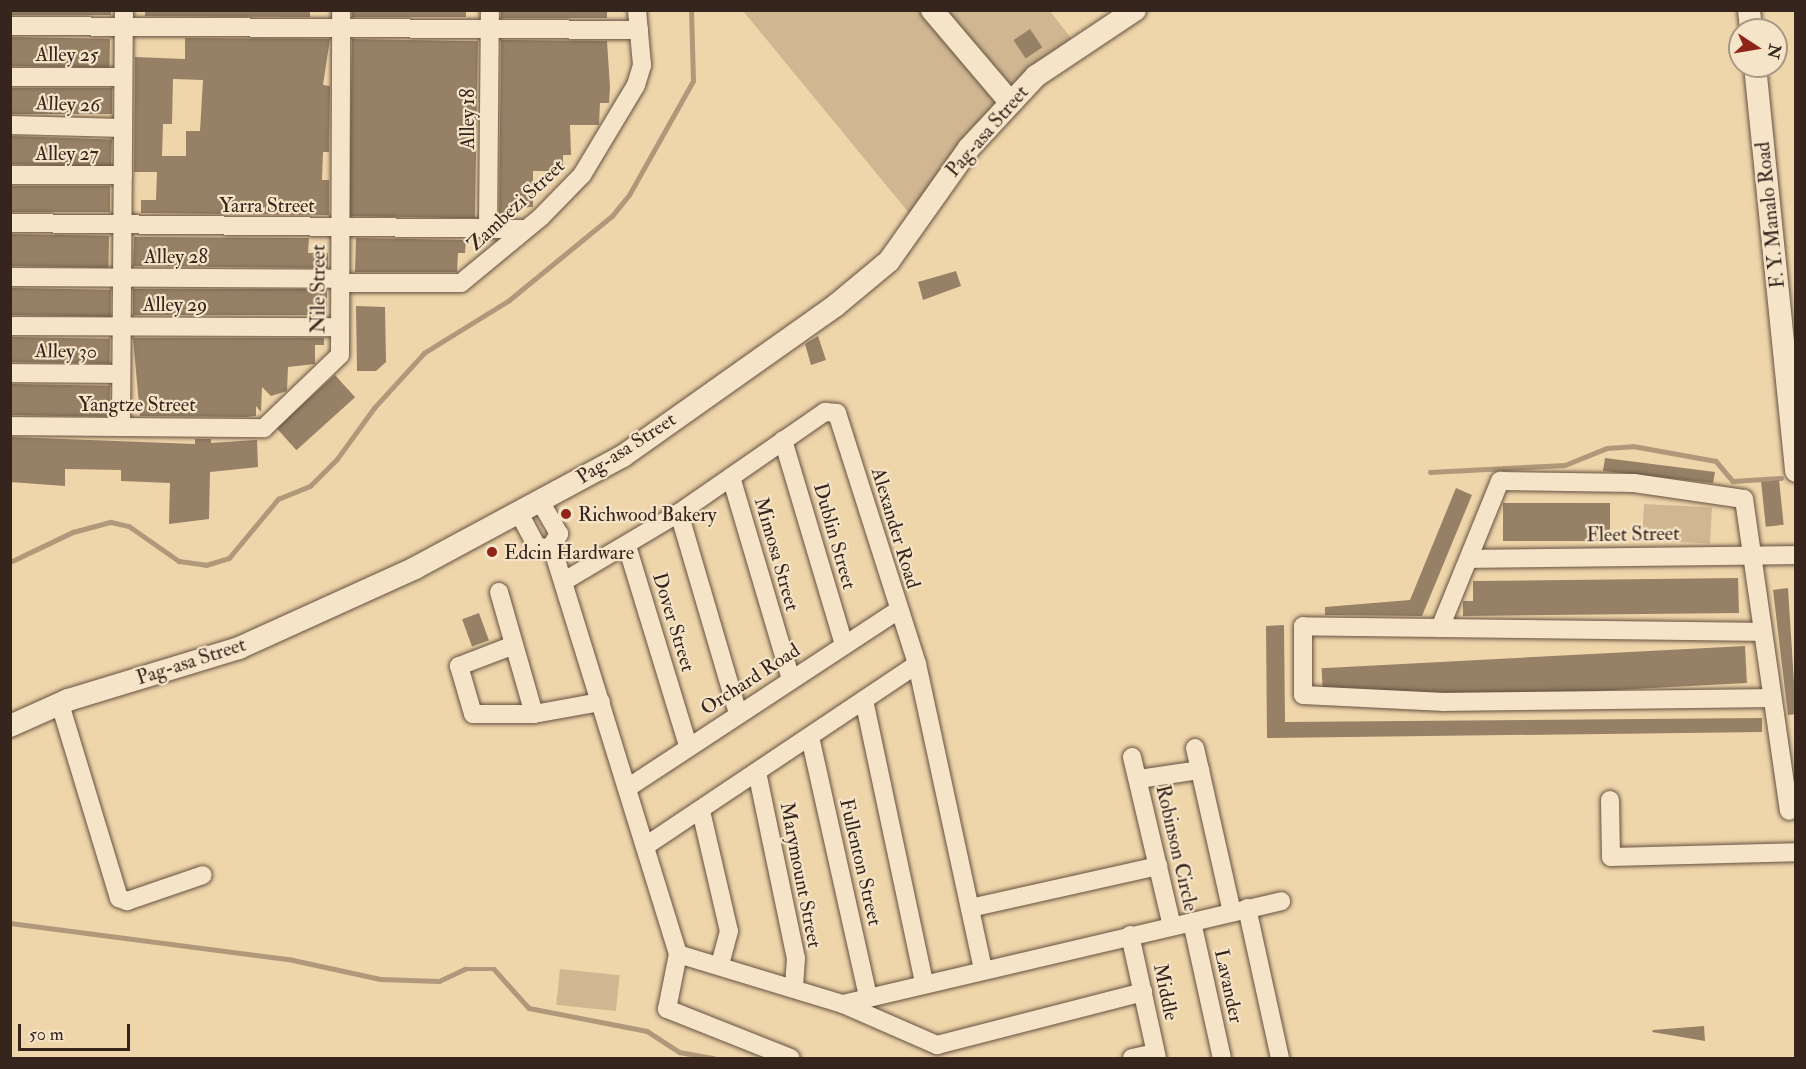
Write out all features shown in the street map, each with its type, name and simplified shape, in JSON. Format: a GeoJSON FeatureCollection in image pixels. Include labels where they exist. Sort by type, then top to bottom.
{"type":"FeatureCollection","features":[{"type":"Feature","properties":{"kind":"street","name":"Nile Street"},"geometry":{"type":"LineString","coordinates":[[264,428],[340,355],[341,10]]}},
{"type":"Feature","properties":{"kind":"street","name":"Alley 18"},"geometry":{"type":"LineString","coordinates":[[488,229],[490,10]]}},
{"type":"Feature","properties":{"kind":"street","name":"Zambezi Street"},"geometry":{"type":"LineString","coordinates":[[341,281],[461,283],[524,229],[582,175],[636,85],[642,65],[637,10]]}},
{"type":"Feature","properties":{"kind":"street"},"geometry":{"type":"LineString","coordinates":[[932,10],[1010,102]]}},
{"type":"Feature","properties":{"kind":"street","name":"Pag-asa Street"},"geometry":{"type":"LineString","coordinates":[[10,726],[60,704],[239,648],[415,568],[623,456],[835,306],[889,261],[969,148],[1010,102],[1036,76],[1135,10]]}},
{"type":"Feature","properties":{"kind":"street"},"geometry":{"type":"LineString","coordinates":[[121,427],[124,19]]}},
{"type":"Feature","properties":{"kind":"street"},"geometry":{"type":"LineString","coordinates":[[10,26],[124,19],[341,30],[639,30]]}},
{"type":"Feature","properties":{"kind":"street","name":"Alley 25"},"geometry":{"type":"LineString","coordinates":[[10,77],[123,77]]}},
{"type":"Feature","properties":{"kind":"street","name":"F. Y. Manalo Road"},"geometry":{"type":"LineString","coordinates":[[1756,78],[1796,471]]}},
{"type":"Feature","properties":{"kind":"street","name":"Alley 26"},"geometry":{"type":"LineString","coordinates":[[10,125],[123,128]]}},
{"type":"Feature","properties":{"kind":"street","name":"Alley 27"},"geometry":{"type":"LineString","coordinates":[[10,175],[123,175]]}},
{"type":"Feature","properties":{"kind":"street","name":"Yarra Street"},"geometry":{"type":"LineString","coordinates":[[10,223],[524,229]]}},
{"type":"Feature","properties":{"kind":"street","name":"Alley 28"},"geometry":{"type":"LineString","coordinates":[[10,277],[341,281]]}},
{"type":"Feature","properties":{"kind":"street","name":"Alley 29"},"geometry":{"type":"LineString","coordinates":[[10,326],[340,327]]}},
{"type":"Feature","properties":{"kind":"street","name":"Alley 30"},"geometry":{"type":"LineString","coordinates":[[10,373],[121,374]]}},
{"type":"Feature","properties":{"kind":"street","name":"Alexander Road"},"geometry":{"type":"LineString","coordinates":[[566,580],[627,546],[679,513],[825,412],[839,415],[897,611],[917,664],[983,970]]}},
{"type":"Feature","properties":{"kind":"street","name":"Yangtze Street"},"geometry":{"type":"LineString","coordinates":[[10,426],[264,428]]}},
{"type":"Feature","properties":{"kind":"street","name":"Dublin Street"},"geometry":{"type":"LineString","coordinates":[[783,440],[844,645]]}},
{"type":"Feature","properties":{"kind":"street","name":"Mimosa Street"},"geometry":{"type":"LineString","coordinates":[[731,477],[791,679]]}},
{"type":"Feature","properties":{"kind":"street"},"geometry":{"type":"LineString","coordinates":[[1440,628],[1500,481],[1634,483],[1744,499],[1770,698],[1789,811]]}},
{"type":"Feature","properties":{"kind":"street"},"geometry":{"type":"LineString","coordinates":[[540,501],[558,534],[552,547],[566,580],[678,954],[668,1003],[671,1014],[791,1059]]}},
{"type":"Feature","properties":{"kind":"street"},"geometry":{"type":"LineString","coordinates":[[519,513],[537,547],[552,547]]}},
{"type":"Feature","properties":{"kind":"street"},"geometry":{"type":"LineString","coordinates":[[679,513],[738,714]]}},
{"type":"Feature","properties":{"kind":"street","name":"Dover Street"},"geometry":{"type":"LineString","coordinates":[[627,546],[688,746]]}},
{"type":"Feature","properties":{"kind":"street","name":"Fleet Street"},"geometry":{"type":"LineString","coordinates":[[1470,559],[1796,555]]}},
{"type":"Feature","properties":{"kind":"street"},"geometry":{"type":"LineString","coordinates":[[499,592],[534,714]]}},
{"type":"Feature","properties":{"kind":"street","name":"Orchard Road"},"geometry":{"type":"LineString","coordinates":[[629,788],[688,746],[897,611]]}},
{"type":"Feature","properties":{"kind":"street"},"geometry":{"type":"LineString","coordinates":[[1762,632],[1303,626],[1303,695],[1445,702],[1770,698]]}},
{"type":"Feature","properties":{"kind":"street"},"geometry":{"type":"LineString","coordinates":[[514,645],[463,662],[460,670],[473,714],[534,714],[601,702]]}},
{"type":"Feature","properties":{"kind":"street"},"geometry":{"type":"LineString","coordinates":[[647,845],[701,811],[917,664]]}},
{"type":"Feature","properties":{"kind":"street"},"geometry":{"type":"LineString","coordinates":[[864,700],[924,982]]}},
{"type":"Feature","properties":{"kind":"street"},"geometry":{"type":"LineString","coordinates":[[60,704],[119,898],[127,901],[204,875]]}},
{"type":"Feature","properties":{"kind":"street","name":"Fullenton Street"},"geometry":{"type":"LineString","coordinates":[[810,737],[867,996]]}},
{"type":"Feature","properties":{"kind":"street","name":"Robinson Circle"},"geometry":{"type":"LineString","coordinates":[[1195,748],[1280,1059]]}},
{"type":"Feature","properties":{"kind":"street","name":"Robinson Circle"},"geometry":{"type":"LineString","coordinates":[[1132,756],[1172,926]]}},
{"type":"Feature","properties":{"kind":"street","name":"Robinson Circle"},"geometry":{"type":"LineString","coordinates":[[1139,779],[1200,770]]}},
{"type":"Feature","properties":{"kind":"street","name":"Marymount Street"},"geometry":{"type":"LineString","coordinates":[[758,772],[796,958],[794,987]]}},
{"type":"Feature","properties":{"kind":"street"},"geometry":{"type":"LineString","coordinates":[[1610,800],[1611,857],[1796,852]]}},
{"type":"Feature","properties":{"kind":"street"},"geometry":{"type":"LineString","coordinates":[[701,811],[729,931],[720,964]]}},
{"type":"Feature","properties":{"kind":"street"},"geometry":{"type":"LineString","coordinates":[[970,908],[1158,866]]}},
{"type":"Feature","properties":{"kind":"street"},"geometry":{"type":"LineString","coordinates":[[843,1004],[924,982],[1281,901]]}},
{"type":"Feature","properties":{"kind":"street","name":"Lavander"},"geometry":{"type":"LineString","coordinates":[[1192,922],[1221,1059]]}},
{"type":"Feature","properties":{"kind":"street","name":"Middle"},"geometry":{"type":"LineString","coordinates":[[1130,935],[1156,1056]]}},
{"type":"Feature","properties":{"kind":"street"},"geometry":{"type":"LineString","coordinates":[[678,954],[720,964],[843,1004],[939,1052],[1143,992]]}},
{"type":"Feature","properties":{"kind":"street"},"geometry":{"type":"LineString","coordinates":[[1132,1059],[1156,1056]]}},
{"type":"Feature","properties":{"kind":"shaded area"},"geometry":{"type":"Polygon","coordinates":[[[743,11],[1050,11],[1074,42],[971,135],[909,213],[743,11]]]}},
{"type":"Feature","properties":{"kind":"shaded area"},"geometry":{"type":"Polygon","coordinates":[[[1644,504],[1712,508],[1710,544],[1642,540],[1644,504]]]}},
{"type":"Feature","properties":{"kind":"shaded area"},"geometry":{"type":"Polygon","coordinates":[[[560,969],[620,975],[616,1011],[556,1005],[560,969]]]}},
{"type":"Feature","properties":{"kind":"building"},"geometry":{"type":"Polygon","coordinates":[[[10,10],[111,10],[111,15],[10,15],[10,10]]]}},
{"type":"Feature","properties":{"kind":"building"},"geometry":{"type":"Polygon","coordinates":[[[145,10],[310,10],[310,17],[145,16],[145,10]]]}},
{"type":"Feature","properties":{"kind":"building"},"geometry":{"type":"Polygon","coordinates":[[[352,10],[466,10],[466,17],[352,17],[352,10]]]}},
{"type":"Feature","properties":{"kind":"building"},"geometry":{"type":"Polygon","coordinates":[[[501,10],[607,10],[607,18],[501,18],[501,10]]]}},
{"type":"Feature","properties":{"kind":"building"},"geometry":{"type":"Polygon","coordinates":[[[1030,29],[1042,47],[1026,58],[1013,40],[1030,29]]]}},
{"type":"Feature","properties":{"kind":"building"},"geometry":{"type":"Polygon","coordinates":[[[10,37],[110,39],[109,68],[10,66],[10,37]]]}},
{"type":"Feature","properties":{"kind":"building"},"geometry":{"type":"Polygon","coordinates":[[[185,38],[330,39],[323,85],[330,86],[329,152],[323,152],[322,180],[329,180],[329,215],[141,213],[141,200],[156,200],[157,172],[134,172],[135,57],[185,59],[185,38]],[[173,79],[172,124],[163,124],[162,156],[186,156],[186,131],[200,131],[203,80],[173,79]]]}},
{"type":"Feature","properties":{"kind":"building"},"geometry":{"type":"Polygon","coordinates":[[[352,39],[478,41],[475,218],[349,216],[352,39]]]}},
{"type":"Feature","properties":{"kind":"building"},"geometry":{"type":"Polygon","coordinates":[[[501,40],[607,41],[610,87],[609,103],[600,103],[599,125],[570,125],[571,155],[563,155],[563,171],[533,171],[533,207],[507,208],[507,218],[499,217],[501,40]]]}},
{"type":"Feature","properties":{"kind":"building"},"geometry":{"type":"Polygon","coordinates":[[[10,88],[112,88],[112,114],[10,114],[10,88]]]}},
{"type":"Feature","properties":{"kind":"building"},"geometry":{"type":"Polygon","coordinates":[[[10,136],[112,140],[111,168],[10,164],[10,136]]]}},
{"type":"Feature","properties":{"kind":"building"},"geometry":{"type":"Polygon","coordinates":[[[10,186],[110,186],[110,212],[10,212],[10,186]]]}},
{"type":"Feature","properties":{"kind":"building"},"geometry":{"type":"Polygon","coordinates":[[[10,234],[109,236],[108,268],[10,266],[10,234]]]}},
{"type":"Feature","properties":{"kind":"building"},"geometry":{"type":"Polygon","coordinates":[[[134,237],[309,238],[308,253],[328,253],[328,268],[133,266],[134,237]]]}},
{"type":"Feature","properties":{"kind":"building"},"geometry":{"type":"Polygon","coordinates":[[[356,238],[466,240],[465,253],[458,253],[457,272],[355,272],[356,238]]]}},
{"type":"Feature","properties":{"kind":"building"},"geometry":{"type":"Polygon","coordinates":[[[956,271],[961,286],[923,300],[918,282],[956,271]]]}},
{"type":"Feature","properties":{"kind":"building"},"geometry":{"type":"Polygon","coordinates":[[[10,288],[111,290],[111,317],[10,315],[10,288]]]}},
{"type":"Feature","properties":{"kind":"building"},"geometry":{"type":"Polygon","coordinates":[[[133,289],[327,289],[327,315],[133,315],[133,289]]]}},
{"type":"Feature","properties":{"kind":"building"},"geometry":{"type":"Polygon","coordinates":[[[356,306],[385,307],[386,362],[376,371],[357,371],[356,306]]]}},
{"type":"Feature","properties":{"kind":"building"},"geometry":{"type":"Polygon","coordinates":[[[818,336],[826,360],[811,365],[805,344],[818,336]]]}},
{"type":"Feature","properties":{"kind":"building"},"geometry":{"type":"Polygon","coordinates":[[[10,337],[110,339],[110,364],[10,362],[10,337]]]}},
{"type":"Feature","properties":{"kind":"building"},"geometry":{"type":"Polygon","coordinates":[[[133,338],[324,338],[324,345],[315,345],[315,364],[288,367],[287,391],[271,396],[262,387],[261,412],[256,406],[256,416],[140,416],[133,338]]]}},
{"type":"Feature","properties":{"kind":"building"},"geometry":{"type":"Polygon","coordinates":[[[335,375],[355,397],[296,450],[276,428],[335,375]]]}},
{"type":"Feature","properties":{"kind":"building"},"geometry":{"type":"Polygon","coordinates":[[[10,384],[110,386],[109,417],[10,415],[10,384]]]}},
{"type":"Feature","properties":{"kind":"building"},"geometry":{"type":"Polygon","coordinates":[[[10,437],[195,444],[195,439],[211,439],[211,443],[257,440],[258,467],[210,472],[209,519],[169,524],[170,483],[121,481],[121,470],[65,469],[65,486],[10,482],[10,437]]]}},
{"type":"Feature","properties":{"kind":"building"},"geometry":{"type":"Polygon","coordinates":[[[1605,458],[1715,472],[1713,483],[1603,471],[1605,458]]]}},
{"type":"Feature","properties":{"kind":"building"},"geometry":{"type":"Polygon","coordinates":[[[1779,480],[1784,525],[1766,527],[1761,482],[1779,480]]]}},
{"type":"Feature","properties":{"kind":"building"},"geometry":{"type":"Polygon","coordinates":[[[1456,488],[1472,495],[1422,616],[1325,615],[1325,607],[1410,600],[1456,488]]]}},
{"type":"Feature","properties":{"kind":"building"},"geometry":{"type":"Polygon","coordinates":[[[1503,503],[1610,503],[1610,541],[1503,541],[1503,503]]]}},
{"type":"Feature","properties":{"kind":"building"},"geometry":{"type":"Polygon","coordinates":[[[1738,578],[1739,613],[1463,616],[1463,601],[1473,601],[1473,581],[1738,578]]]}},
{"type":"Feature","properties":{"kind":"building"},"geometry":{"type":"Polygon","coordinates":[[[1788,588],[1796,714],[1788,715],[1773,590],[1788,588]]]}},
{"type":"Feature","properties":{"kind":"building"},"geometry":{"type":"Polygon","coordinates":[[[479,613],[489,640],[472,646],[462,619],[479,613]]]}},
{"type":"Feature","properties":{"kind":"building"},"geometry":{"type":"Polygon","coordinates":[[[1284,625],[1285,722],[1762,718],[1762,732],[1267,738],[1266,626],[1284,625]]]}},
{"type":"Feature","properties":{"kind":"building"},"geometry":{"type":"Polygon","coordinates":[[[1745,646],[1747,683],[1324,705],[1322,668],[1745,646]]]}},
{"type":"Feature","properties":{"kind":"building"},"geometry":{"type":"Polygon","coordinates":[[[1704,1026],[1705,1041],[1652,1032],[1653,1030],[1704,1026]]]}},
{"type":"Feature","properties":{"kind":"waterway"},"geometry":{"type":"LineString","coordinates":[[10,562],[73,532],[111,522],[129,526],[179,561],[206,565],[229,558],[278,499],[310,486],[337,459],[374,408],[424,353],[508,301],[612,216],[629,195],[693,81],[691,10]]}},
{"type":"Feature","properties":{"kind":"waterway"},"geometry":{"type":"LineString","coordinates":[[1430,472],[1565,465],[1607,448],[1633,446],[1716,461],[1733,481],[1781,478]]}},
{"type":"Feature","properties":{"kind":"waterway"},"geometry":{"type":"LineString","coordinates":[[10,923],[293,960],[380,979],[439,981],[465,969],[494,969],[529,1008],[647,1031],[679,1052],[713,1058]]}},
{"type":"Feature","properties":{"kind":"place","name":"Richwood Bakery"},"geometry":{"type":"Point","coordinates":[566,514]}},
{"type":"Feature","properties":{"kind":"place","name":"Edcin Hardware"},"geometry":{"type":"Point","coordinates":[492,552]}}]}
